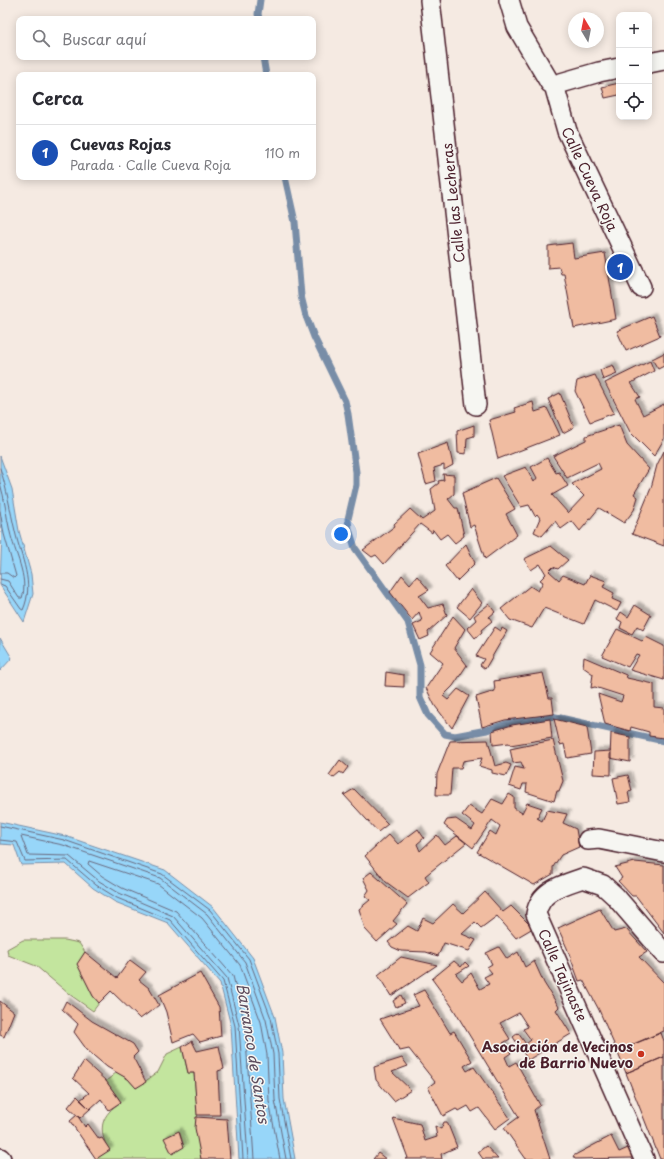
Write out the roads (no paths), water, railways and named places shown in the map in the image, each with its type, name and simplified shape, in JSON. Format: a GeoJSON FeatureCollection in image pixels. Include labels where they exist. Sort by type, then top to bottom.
{"type":"FeatureCollection","features":[{"type":"Feature","properties":{"kind":"street","name":"Calle las Lecheras"},"geometry":{"type":"LineString","coordinates":[[430,0],[476,405]]}},
{"type":"Feature","properties":{"kind":"street"},"geometry":{"type":"LineString","coordinates":[[509,0],[517,27],[550,83],[554,85],[616,69]]}},
{"type":"Feature","properties":{"kind":"street"},"geometry":{"type":"LineString","coordinates":[[652,62],[664,60]]}},
{"type":"Feature","properties":{"kind":"street","name":"Calle Cueva Roja"},"geometry":{"type":"LineString","coordinates":[[554,85],[567,131],[641,287]]}},
{"type":"Feature","properties":{"kind":"street"},"geometry":{"type":"LineString","coordinates":[[588,840],[599,839],[664,852]]}},
{"type":"Feature","properties":{"kind":"street","name":"Calle Tajinaste"},"geometry":{"type":"LineString","coordinates":[[644,1159],[536,914],[538,903],[544,895],[583,878],[603,885],[616,896],[664,953]]}},
{"type":"Feature","properties":{"kind":"water"},"geometry":{"type":"Polygon","coordinates":[[[0,456],[12,489],[19,531],[31,574],[33,594],[24,622],[0,585],[2,530],[0,526],[0,456]]]}},
{"type":"Feature","properties":{"kind":"water"},"geometry":{"type":"Polygon","coordinates":[[[0,638],[12,658],[0,671],[0,638]]]}},
{"type":"Feature","properties":{"kind":"water","name":"Barranco de Santos"},"geometry":{"type":"Polygon","coordinates":[[[0,822],[65,836],[165,870],[213,907],[253,958],[275,1017],[282,1053],[284,1099],[295,1159],[239,1159],[231,1026],[220,983],[168,923],[115,902],[93,888],[66,864],[21,865],[14,845],[0,844],[0,822]]]}},
{"type":"Feature","properties":{"kind":"waterway"},"geometry":{"type":"LineString","coordinates":[[258,16],[260,0]]}},
{"type":"Feature","properties":{"kind":"waterway"},"geometry":{"type":"LineString","coordinates":[[264,60],[266,72]]}},
{"type":"Feature","properties":{"kind":"waterway"},"geometry":{"type":"LineString","coordinates":[[286,180],[295,222],[301,296],[306,316],[314,337],[345,401],[348,414],[356,472],[356,485],[348,519],[349,529],[355,548],[408,622],[420,665],[420,697],[428,715],[445,734],[455,736],[487,730],[506,724],[551,716],[664,741]]}},
{"type":"Feature","properties":{"kind":"place","name":"Cuevas Rojas"},"geometry":{"type":"Point","coordinates":[620,267]}},
{"type":"Feature","properties":{"kind":"place","name":"Asociación de Vecinos de Barrio Nuevo"},"geometry":{"type":"Point","coordinates":[641,1054]}}]}
